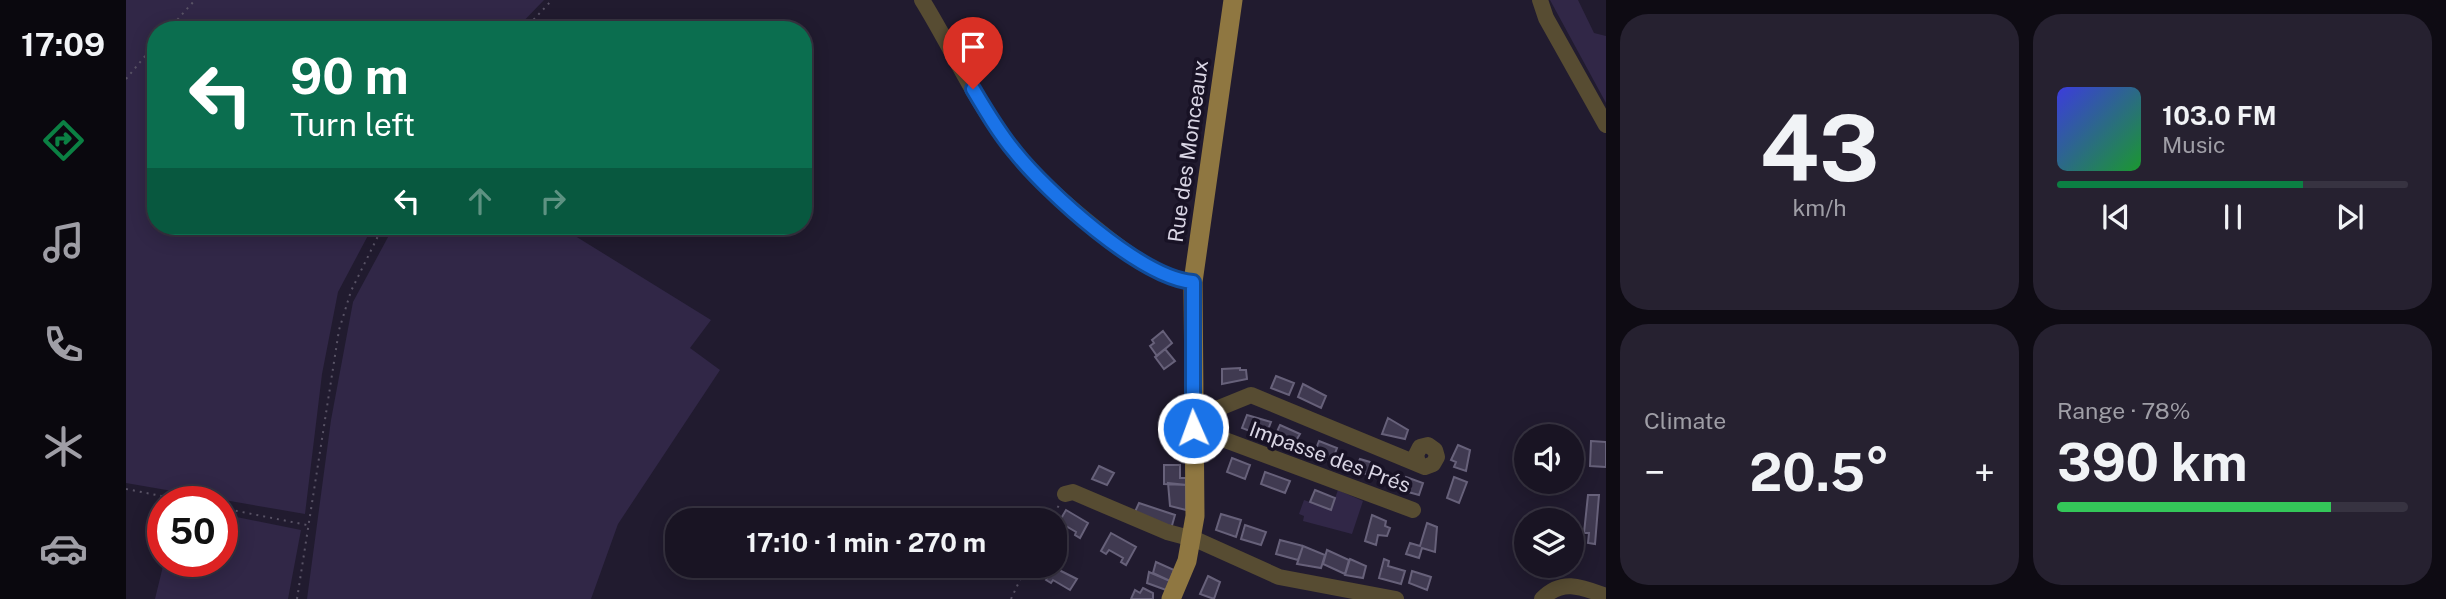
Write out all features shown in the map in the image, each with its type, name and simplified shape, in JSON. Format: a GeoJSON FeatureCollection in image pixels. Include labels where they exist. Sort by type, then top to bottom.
{"type":"FeatureCollection","features":[{"type":"Feature","properties":{"kind":"main road","name":"Rue des Monceaux"},"geometry":{"type":"LineString","coordinates":[[1171,599],[1187,561],[1195,516],[1193,282],[1233,0]]}},
{"type":"Feature","properties":{"kind":"street"},"geometry":{"type":"LineString","coordinates":[[922,0],[986,111],[1034,174],[1069,207],[1128,253],[1171,276],[1193,282]]}},
{"type":"Feature","properties":{"kind":"street"},"geometry":{"type":"LineString","coordinates":[[1540,0],[1546,18],[1606,125]]}},
{"type":"Feature","properties":{"kind":"street"},"geometry":{"type":"LineString","coordinates":[[1192,408],[1219,408],[1251,395],[1418,463]]}},
{"type":"Feature","properties":{"kind":"street","name":"Impasse des Prés"},"geometry":{"type":"LineString","coordinates":[[1193,428],[1413,510]]}},
{"type":"Feature","properties":{"kind":"street"},"geometry":{"type":"LineString","coordinates":[[1065,494],[1073,492],[1279,577],[1390,599]]}},
{"type":"Feature","properties":{"kind":"street"},"geometry":{"type":"LineString","coordinates":[[1542,599],[1554,588],[1570,585],[1606,596]]}},
{"type":"Feature","properties":{"kind":"path"},"geometry":{"type":"LineString","coordinates":[[176,21],[195,0]]}},
{"type":"Feature","properties":{"kind":"path"},"geometry":{"type":"LineString","coordinates":[[532,21],[552,0]]}},
{"type":"Feature","properties":{"kind":"path"},"geometry":{"type":"LineString","coordinates":[[126,79],[147,54]]}},
{"type":"Feature","properties":{"kind":"path"},"geometry":{"type":"LineString","coordinates":[[298,599],[339,330],[351,291],[379,235]]}},
{"type":"Feature","properties":{"kind":"path"},"geometry":{"type":"LineString","coordinates":[[126,489],[147,493]]}},
{"type":"Feature","properties":{"kind":"path"},"geometry":{"type":"LineString","coordinates":[[1057,508],[1065,494]]}},
{"type":"Feature","properties":{"kind":"path"},"geometry":{"type":"LineString","coordinates":[[238,511],[308,525]]}},
{"type":"Feature","properties":{"kind":"path"},"geometry":{"type":"LineString","coordinates":[[1011,599],[1021,578]]}},
{"type":"Feature","properties":{"kind":"shaded area"},"geometry":{"type":"Polygon","coordinates":[[[126,0],[544,0],[524,21],[147,21],[147,235],[368,235],[338,292],[322,374],[305,514],[238,502],[238,486],[147,487],[126,483],[126,0]]]}},
{"type":"Feature","properties":{"kind":"shaded area"},"geometry":{"type":"Polygon","coordinates":[[[1550,0],[1578,0],[1594,33],[1606,36],[1606,103],[1550,0]]]}},
{"type":"Feature","properties":{"kind":"shaded area"},"geometry":{"type":"Polygon","coordinates":[[[389,235],[574,235],[711,320],[690,348],[720,370],[618,524],[591,599],[307,599],[331,420],[353,302],[389,235]]]}},
{"type":"Feature","properties":{"kind":"shaded area"},"geometry":{"type":"Polygon","coordinates":[[[1338,490],[1363,501],[1352,534],[1303,521],[1304,516],[1299,514],[1304,500],[1331,509],[1338,490]]]}},
{"type":"Feature","properties":{"kind":"shaded area"},"geometry":{"type":"Polygon","coordinates":[[[238,517],[301,530],[288,599],[155,599],[160,577],[238,577],[238,517]]]}},
{"type":"Feature","properties":{"kind":"building"},"geometry":{"type":"Polygon","coordinates":[[[1163,331],[1172,343],[1157,356],[1150,346],[1154,343],[1152,340],[1163,331]]]}},
{"type":"Feature","properties":{"kind":"building"},"geometry":{"type":"Polygon","coordinates":[[[1165,349],[1175,361],[1164,369],[1155,357],[1165,349]]]}},
{"type":"Feature","properties":{"kind":"building"},"geometry":{"type":"Polygon","coordinates":[[[1222,369],[1246,370],[1247,379],[1222,384],[1222,369]]]}},
{"type":"Feature","properties":{"kind":"building"},"geometry":{"type":"Polygon","coordinates":[[[1276,376],[1294,383],[1289,395],[1271,388],[1276,376]]]}},
{"type":"Feature","properties":{"kind":"building"},"geometry":{"type":"Polygon","coordinates":[[[1303,384],[1326,396],[1321,408],[1298,397],[1303,384]]]}},
{"type":"Feature","properties":{"kind":"building"},"geometry":{"type":"Polygon","coordinates":[[[1247,415],[1271,422],[1265,437],[1242,428],[1247,415]]]}},
{"type":"Feature","properties":{"kind":"building"},"geometry":{"type":"Polygon","coordinates":[[[1388,418],[1408,430],[1405,439],[1382,434],[1388,418]]]}},
{"type":"Feature","properties":{"kind":"building"},"geometry":{"type":"Polygon","coordinates":[[[1280,425],[1300,434],[1294,444],[1275,436],[1280,425]]]}},
{"type":"Feature","properties":{"kind":"building"},"geometry":{"type":"Polygon","coordinates":[[[1319,441],[1337,448],[1332,461],[1314,454],[1319,441]]]}},
{"type":"Feature","properties":{"kind":"building"},"geometry":{"type":"Polygon","coordinates":[[[1591,441],[1606,442],[1606,467],[1590,466],[1591,441]]]}},
{"type":"Feature","properties":{"kind":"building"},"geometry":{"type":"Polygon","coordinates":[[[1458,445],[1470,450],[1466,471],[1454,467],[1456,462],[1451,460],[1458,445]]]}},
{"type":"Feature","properties":{"kind":"building"},"geometry":{"type":"Polygon","coordinates":[[[1232,458],[1250,465],[1245,479],[1227,472],[1232,458]]]}},
{"type":"Feature","properties":{"kind":"building"},"geometry":{"type":"Polygon","coordinates":[[[1360,459],[1380,465],[1375,478],[1355,470],[1360,459]]]}},
{"type":"Feature","properties":{"kind":"building"},"geometry":{"type":"Polygon","coordinates":[[[1164,465],[1180,465],[1180,478],[1186,478],[1186,485],[1164,484],[1164,465]]]}},
{"type":"Feature","properties":{"kind":"building"},"geometry":{"type":"Polygon","coordinates":[[[1099,466],[1114,473],[1107,485],[1092,479],[1099,466]]]}},
{"type":"Feature","properties":{"kind":"building"},"geometry":{"type":"Polygon","coordinates":[[[1265,472],[1290,481],[1285,493],[1261,484],[1265,472]]]}},
{"type":"Feature","properties":{"kind":"building"},"geometry":{"type":"Polygon","coordinates":[[[1406,477],[1423,483],[1419,495],[1401,490],[1406,477]]]}},
{"type":"Feature","properties":{"kind":"building"},"geometry":{"type":"Polygon","coordinates":[[[1454,477],[1467,482],[1459,503],[1447,498],[1454,477]]]}},
{"type":"Feature","properties":{"kind":"building"},"geometry":{"type":"Polygon","coordinates":[[[1168,483],[1186,485],[1186,510],[1170,506],[1168,483]]]}},
{"type":"Feature","properties":{"kind":"building"},"geometry":{"type":"Polygon","coordinates":[[[1315,490],[1335,498],[1331,510],[1310,502],[1315,490]]]}},
{"type":"Feature","properties":{"kind":"building"},"geometry":{"type":"Polygon","coordinates":[[[1588,495],[1599,495],[1595,544],[1588,543],[1589,533],[1584,533],[1588,495]]]}},
{"type":"Feature","properties":{"kind":"building"},"geometry":{"type":"Polygon","coordinates":[[[1139,503],[1175,515],[1171,529],[1134,514],[1139,503]]]}},
{"type":"Feature","properties":{"kind":"building"},"geometry":{"type":"Polygon","coordinates":[[[1067,511],[1088,523],[1080,538],[1075,535],[1076,532],[1067,527],[1067,511]]]}},
{"type":"Feature","properties":{"kind":"building"},"geometry":{"type":"Polygon","coordinates":[[[1221,514],[1241,520],[1236,537],[1216,530],[1221,514]]]}},
{"type":"Feature","properties":{"kind":"building"},"geometry":{"type":"Polygon","coordinates":[[[1372,515],[1386,521],[1385,526],[1390,528],[1387,536],[1378,535],[1376,545],[1365,541],[1372,515]]]}},
{"type":"Feature","properties":{"kind":"building"},"geometry":{"type":"Polygon","coordinates":[[[1427,523],[1437,527],[1435,552],[1422,548],[1419,558],[1406,554],[1410,543],[1420,546],[1427,523]]]}},
{"type":"Feature","properties":{"kind":"building"},"geometry":{"type":"Polygon","coordinates":[[[1245,525],[1266,532],[1261,545],[1241,539],[1245,525]]]}},
{"type":"Feature","properties":{"kind":"building"},"geometry":{"type":"Polygon","coordinates":[[[1111,533],[1136,547],[1126,565],[1121,562],[1123,558],[1109,550],[1106,554],[1101,551],[1111,533]]]}},
{"type":"Feature","properties":{"kind":"building"},"geometry":{"type":"Polygon","coordinates":[[[1280,540],[1303,546],[1298,560],[1276,554],[1280,540]]]}},
{"type":"Feature","properties":{"kind":"building"},"geometry":{"type":"Polygon","coordinates":[[[1303,546],[1325,555],[1321,568],[1297,564],[1303,546]]]}},
{"type":"Feature","properties":{"kind":"building"},"geometry":{"type":"Polygon","coordinates":[[[1327,550],[1349,560],[1345,574],[1323,564],[1327,550]]]}},
{"type":"Feature","properties":{"kind":"building"},"geometry":{"type":"Polygon","coordinates":[[[1350,559],[1366,566],[1363,578],[1345,575],[1350,559]]]}},
{"type":"Feature","properties":{"kind":"building"},"geometry":{"type":"Polygon","coordinates":[[[1384,559],[1389,561],[1388,566],[1405,571],[1401,584],[1379,578],[1384,559]]]}},
{"type":"Feature","properties":{"kind":"building"},"geometry":{"type":"Polygon","coordinates":[[[1156,562],[1174,570],[1170,581],[1153,573],[1156,562]]]}},
{"type":"Feature","properties":{"kind":"building"},"geometry":{"type":"Polygon","coordinates":[[[1412,571],[1431,577],[1427,590],[1409,583],[1412,571]]]}},
{"type":"Feature","properties":{"kind":"building"},"geometry":{"type":"Polygon","coordinates":[[[1149,572],[1170,581],[1166,590],[1147,583],[1149,572]]]}},
{"type":"Feature","properties":{"kind":"building"},"geometry":{"type":"Polygon","coordinates":[[[1067,574],[1077,579],[1070,590],[1053,580],[1051,583],[1046,580],[1067,578],[1067,574]]]}},
{"type":"Feature","properties":{"kind":"building"},"geometry":{"type":"Polygon","coordinates":[[[1208,576],[1220,582],[1214,599],[1200,594],[1208,576]]]}},
{"type":"Feature","properties":{"kind":"building"},"geometry":{"type":"Polygon","coordinates":[[[1143,588],[1153,593],[1153,599],[1131,599],[1135,590],[1140,593],[1143,588]]]}},
{"type":"Feature","properties":{"kind":"route"},"geometry":{"type":"LineString","coordinates":[[973,89],[1017,155],[1069,207],[1128,253],[1171,276],[1193,282],[1193,428]]}}]}
